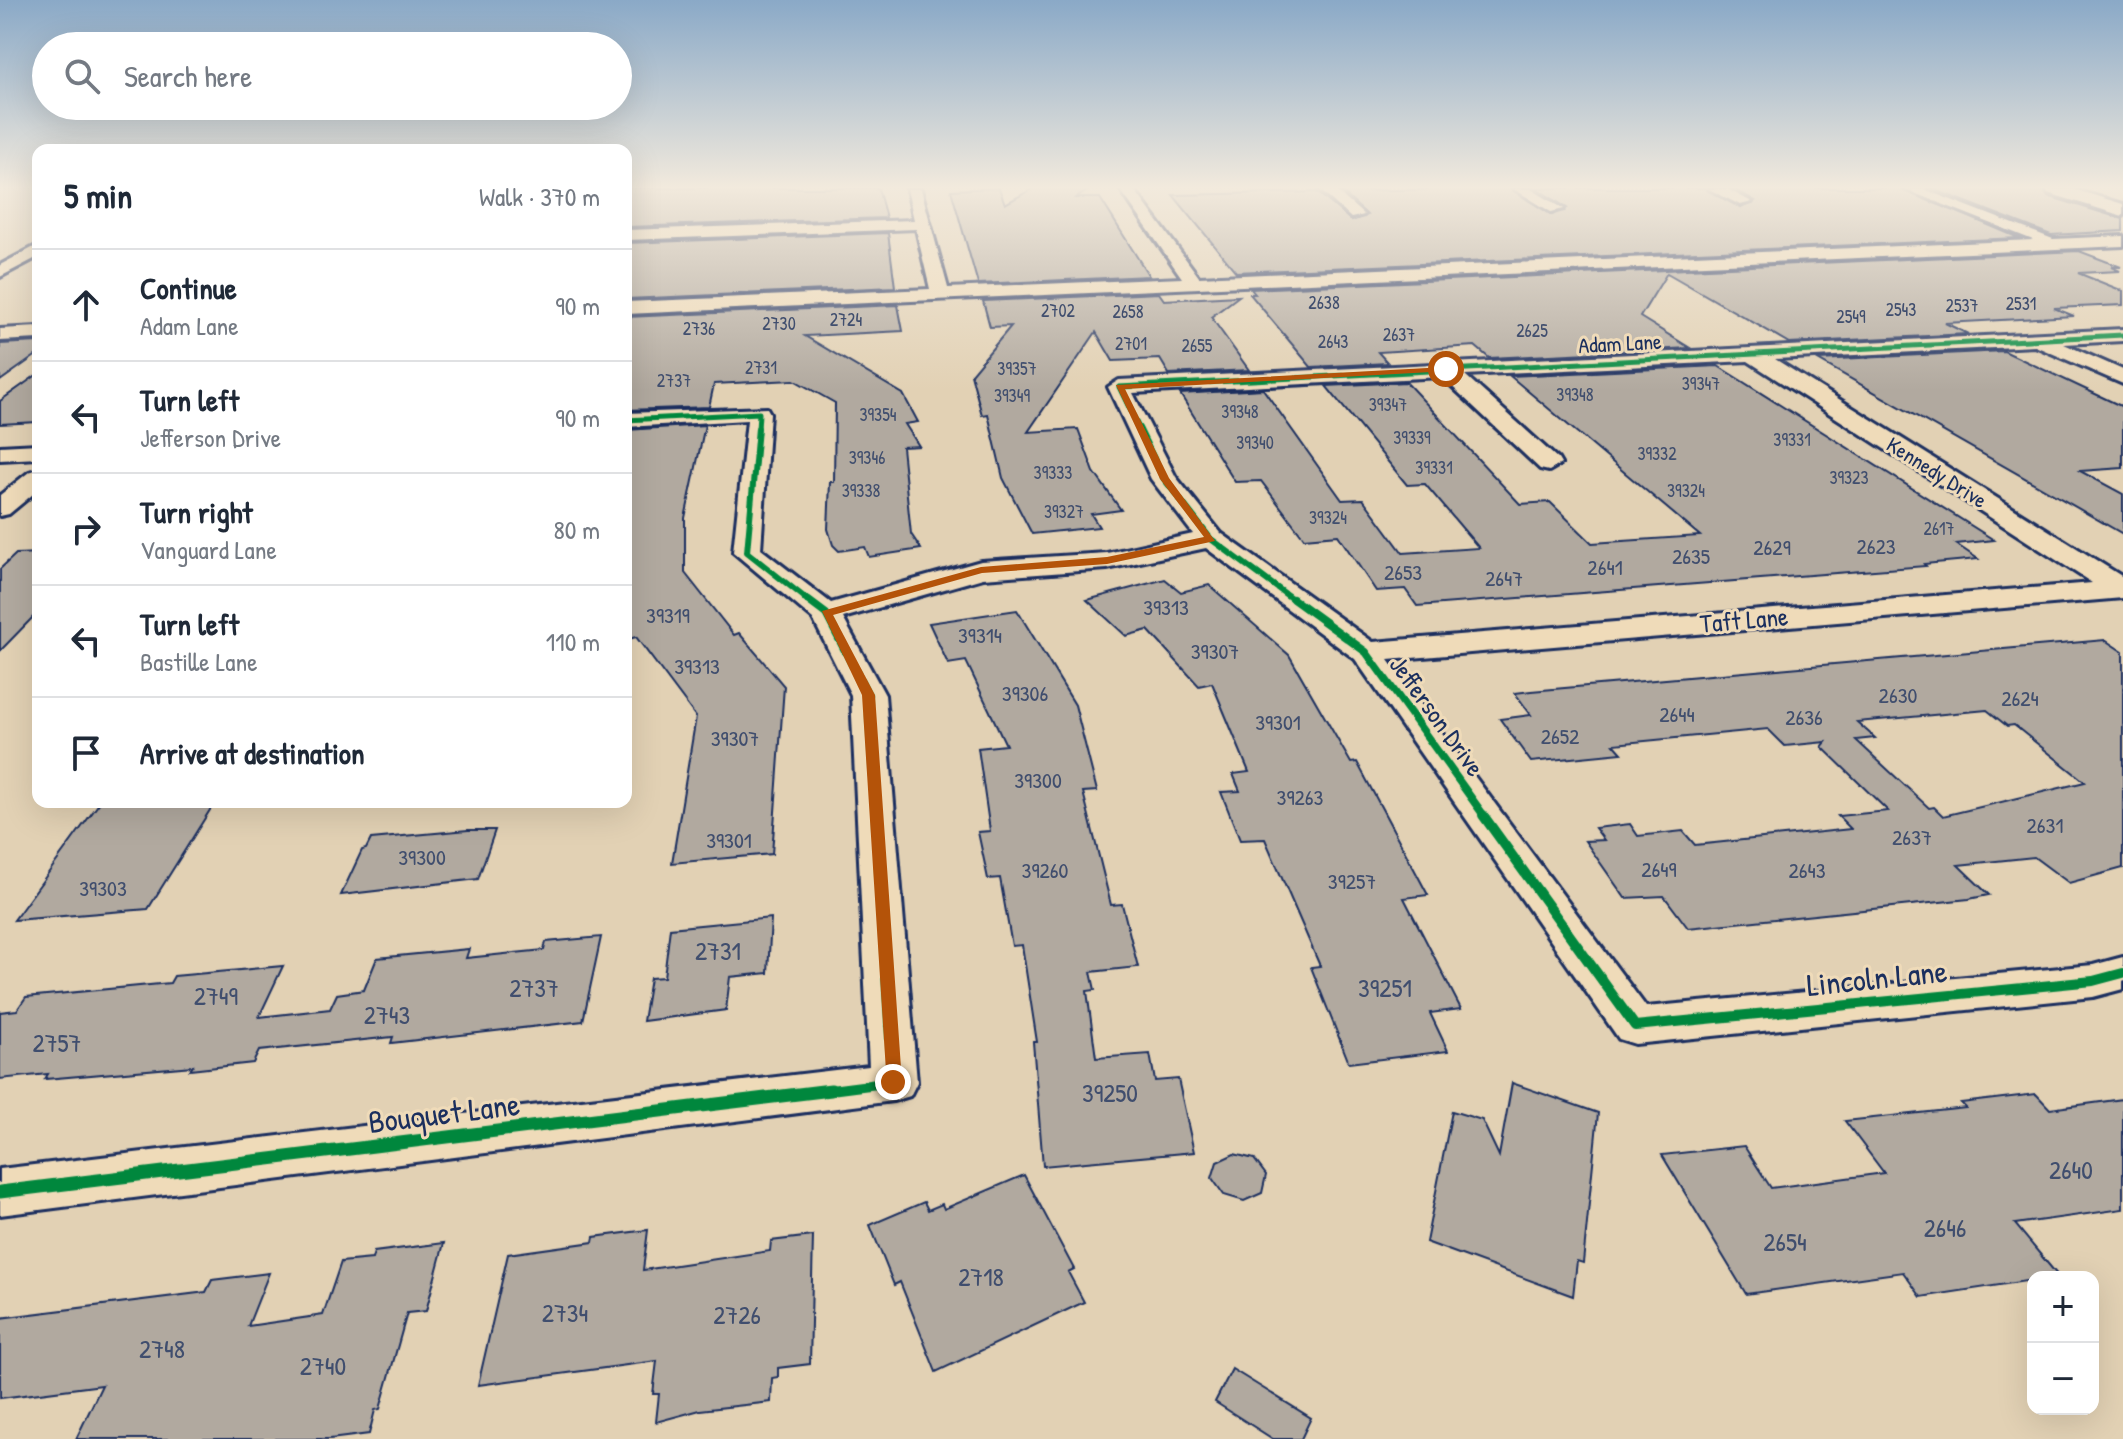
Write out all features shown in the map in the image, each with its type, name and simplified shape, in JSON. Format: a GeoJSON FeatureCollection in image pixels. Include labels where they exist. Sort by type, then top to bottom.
{"type":"FeatureCollection","features":[{"type":"Feature","properties":{"kind":"street"},"geometry":{"type":"LineString","coordinates":[[0,272],[27,256]]}},
{"type":"Feature","properties":{"kind":"street"},"geometry":{"type":"LineString","coordinates":[[930,256],[940,294]]}},
{"type":"Feature","properties":{"kind":"street"},"geometry":{"type":"LineString","coordinates":[[1175,256],[1194,282]]}},
{"type":"Feature","properties":{"kind":"street"},"geometry":{"type":"LineString","coordinates":[[632,308],[1782,256]]}},
{"type":"Feature","properties":{"kind":"street"},"geometry":{"type":"LineString","coordinates":[[0,335],[32,333]]}},
{"type":"Feature","properties":{"kind":"street","name":"Adam Lane"},"geometry":{"type":"LineString","coordinates":[[1119,387],[2123,335]]}},
{"type":"Feature","properties":{"kind":"street"},"geometry":{"type":"LineString","coordinates":[[2037,340],[2123,378]]}},
{"type":"Feature","properties":{"kind":"street","name":"Kennedy Drive"},"geometry":{"type":"LineString","coordinates":[[1752,354],[2122,589]]}},
{"type":"Feature","properties":{"kind":"street"},"geometry":{"type":"LineString","coordinates":[[1446,369],[1549,464]]}},
{"type":"Feature","properties":{"kind":"street","name":"Jefferson Drive"},"geometry":{"type":"LineString","coordinates":[[1119,387],[1164,479],[1211,539],[1366,652],[1635,1026]]}},
{"type":"Feature","properties":{"kind":"street"},"geometry":{"type":"LineString","coordinates":[[632,420],[759,413],[747,552],[826,614],[981,570],[1107,561],[1211,539]]}},
{"type":"Feature","properties":{"kind":"street"},"geometry":{"type":"LineString","coordinates":[[0,453],[32,451]]}},
{"type":"Feature","properties":{"kind":"street"},"geometry":{"type":"LineString","coordinates":[[0,508],[32,482]]}},
{"type":"Feature","properties":{"kind":"street","name":"Taft Lane"},"geometry":{"type":"LineString","coordinates":[[1366,652],[2122,589]]}},
{"type":"Feature","properties":{"kind":"street","name":"Bouquet Lane"},"geometry":{"type":"LineString","coordinates":[[0,1192],[893,1082],[868,695],[826,614]]}},
{"type":"Feature","properties":{"kind":"street","name":"Lincoln Lane"},"geometry":{"type":"LineString","coordinates":[[1635,1026],[2093,981],[2123,973]]}},
{"type":"Feature","properties":{"kind":"building"},"geometry":{"type":"Polygon","coordinates":[[[632,256],[891,256],[895,287],[632,299],[632,256]]]}},
{"type":"Feature","properties":{"kind":"building"},"geometry":{"type":"Polygon","coordinates":[[[970,256],[1137,256],[1149,276],[978,284],[970,256]]]}},
{"type":"Feature","properties":{"kind":"building"},"geometry":{"type":"Polygon","coordinates":[[[1223,256],[1601,256],[1236,272],[1223,256]]]}},
{"type":"Feature","properties":{"kind":"building"},"geometry":{"type":"Polygon","coordinates":[[[1967,256],[2093,256],[2121,267],[2111,267],[2120,271],[2078,273],[2123,291],[2123,305],[2054,308],[2074,316],[1945,323],[1968,334],[1789,343],[1667,273],[1640,317],[1690,348],[1489,358],[1475,346],[1378,352],[1388,363],[1311,367],[1250,294],[1255,294],[1251,289],[1967,256]]]}},
{"type":"Feature","properties":{"kind":"building"},"geometry":{"type":"Polygon","coordinates":[[[1159,293],[1164,300],[1239,296],[1211,317],[1249,370],[1169,374],[1160,359],[1113,361],[1096,332],[1028,432],[1078,429],[1094,472],[1121,510],[1091,514],[1099,527],[1032,534],[1003,478],[988,414],[982,415],[971,374],[1011,326],[990,327],[983,301],[1159,293]]]}},
{"type":"Feature","properties":{"kind":"building"},"geometry":{"type":"Polygon","coordinates":[[[898,305],[903,331],[805,336],[903,394],[918,422],[905,424],[919,446],[902,447],[911,534],[921,549],[869,557],[865,547],[839,551],[833,545],[828,529],[830,482],[834,482],[835,403],[794,380],[714,384],[709,407],[632,410],[632,317],[898,305]]]}},
{"type":"Feature","properties":{"kind":"building"},"geometry":{"type":"Polygon","coordinates":[[[32,342],[32,358],[0,381],[0,344],[32,342]]]}},
{"type":"Feature","properties":{"kind":"building"},"geometry":{"type":"Polygon","coordinates":[[[2004,351],[2123,407],[2123,468],[2080,471],[2123,494],[2123,534],[1818,360],[2004,351]]]}},
{"type":"Feature","properties":{"kind":"building"},"geometry":{"type":"Polygon","coordinates":[[[1718,366],[1994,540],[1956,544],[1978,559],[1924,564],[1926,566],[1417,606],[1405,589],[1376,591],[1338,535],[1304,538],[1261,481],[1235,482],[1180,394],[1263,389],[1342,500],[1363,499],[1403,553],[1479,548],[1425,484],[1407,485],[1326,386],[1406,382],[1520,504],[1550,502],[1592,543],[1700,536],[1510,376],[1718,366]]]}},
{"type":"Feature","properties":{"kind":"building"},"geometry":{"type":"Polygon","coordinates":[[[32,378],[32,422],[0,424],[0,401],[32,378]]]}},
{"type":"Feature","properties":{"kind":"building"},"geometry":{"type":"Polygon","coordinates":[[[705,425],[685,518],[685,573],[734,635],[739,633],[784,686],[772,854],[672,863],[696,717],[636,637],[632,638],[632,430],[705,425]]]}},
{"type":"Feature","properties":{"kind":"building"},"geometry":{"type":"Polygon","coordinates":[[[32,553],[32,618],[0,651],[0,569],[16,554],[32,553]]]}},
{"type":"Feature","properties":{"kind":"building"},"geometry":{"type":"Polygon","coordinates":[[[1165,579],[1181,592],[1209,585],[1289,655],[1351,763],[1357,762],[1428,895],[1404,898],[1461,1009],[1430,1013],[1448,1051],[1349,1063],[1311,967],[1320,966],[1265,839],[1240,840],[1221,792],[1240,791],[1233,774],[1249,772],[1212,683],[1199,686],[1148,630],[1126,636],[1087,600],[1165,579]]]}},
{"type":"Feature","properties":{"kind":"building"},"geometry":{"type":"Polygon","coordinates":[[[1017,610],[1075,705],[1097,791],[1083,792],[1111,905],[1122,904],[1138,967],[1091,972],[1095,990],[1087,991],[1096,1058],[1150,1054],[1155,1081],[1178,1079],[1194,1152],[1043,1166],[1033,1042],[1037,1042],[1022,945],[1012,946],[1000,878],[988,879],[978,832],[990,831],[978,748],[1006,745],[966,661],[948,664],[929,623],[1017,610]]]}},
{"type":"Feature","properties":{"kind":"building"},"geometry":{"type":"Polygon","coordinates":[[[2105,640],[2123,652],[2123,868],[2069,883],[2034,857],[1958,865],[1989,895],[1969,899],[1688,928],[1664,896],[1625,898],[1585,841],[1604,840],[1595,828],[1630,824],[1638,836],[1683,831],[1695,845],[1851,829],[1838,816],[1888,811],[1822,747],[1826,742],[1785,746],[1768,729],[1614,744],[1622,753],[1531,762],[1500,719],[1531,715],[1515,693],[2105,640]],[[1987,710],[1857,722],[1875,738],[1856,740],[1929,808],[1934,807],[1943,816],[2085,782],[2014,725],[2007,726],[1987,710]]]}},
{"type":"Feature","properties":{"kind":"building"},"geometry":{"type":"Polygon","coordinates":[[[96,808],[211,808],[148,909],[14,920],[96,808]]]}},
{"type":"Feature","properties":{"kind":"building"},"geometry":{"type":"Polygon","coordinates":[[[495,830],[478,879],[341,895],[362,850],[366,849],[371,839],[495,830]]]}},
{"type":"Feature","properties":{"kind":"building"},"geometry":{"type":"Polygon","coordinates":[[[771,918],[768,973],[730,977],[726,1010],[643,1021],[650,978],[664,977],[670,928],[771,918]]]}},
{"type":"Feature","properties":{"kind":"building"},"geometry":{"type":"Polygon","coordinates":[[[601,937],[583,1021],[391,1043],[393,1037],[259,1051],[253,1063],[190,1070],[193,1066],[45,1079],[48,1074],[0,1079],[0,1012],[17,1010],[26,997],[170,983],[174,976],[283,966],[259,1017],[330,1009],[337,994],[364,990],[377,958],[469,949],[466,958],[544,950],[546,942],[601,937]]]}},
{"type":"Feature","properties":{"kind":"building"},"geometry":{"type":"Polygon","coordinates":[[[1512,1083],[1598,1113],[1583,1263],[1577,1261],[1573,1296],[1426,1242],[1452,1111],[1482,1120],[1499,1156],[1512,1083]]]}},
{"type":"Feature","properties":{"kind":"building"},"geometry":{"type":"Polygon","coordinates":[[[2036,1094],[2050,1109],[2123,1099],[2123,1209],[2015,1224],[2054,1271],[2027,1271],[2027,1281],[1921,1297],[1903,1272],[1746,1294],[1662,1155],[1744,1146],[1771,1188],[1884,1173],[1845,1121],[1966,1108],[1961,1103],[2036,1094]]]}},
{"type":"Feature","properties":{"kind":"building"},"geometry":{"type":"Polygon","coordinates":[[[1234,1154],[1254,1159],[1266,1175],[1262,1193],[1244,1201],[1224,1195],[1212,1178],[1217,1162],[1234,1154]]]}},
{"type":"Feature","properties":{"kind":"building"},"geometry":{"type":"Polygon","coordinates":[[[1024,1175],[1074,1269],[1068,1272],[1084,1302],[936,1372],[900,1282],[894,1285],[870,1225],[924,1202],[928,1210],[942,1204],[944,1209],[1024,1175]]]}},
{"type":"Feature","properties":{"kind":"building"},"geometry":{"type":"Polygon","coordinates":[[[648,1230],[643,1270],[770,1251],[771,1241],[813,1236],[810,1364],[778,1368],[778,1377],[772,1378],[771,1402],[700,1410],[656,1422],[659,1394],[653,1394],[657,1361],[478,1385],[508,1254],[593,1242],[594,1237],[648,1230]]]}},
{"type":"Feature","properties":{"kind":"building"},"geometry":{"type":"Polygon","coordinates":[[[444,1243],[426,1311],[407,1313],[380,1409],[375,1410],[369,1434],[330,1439],[76,1439],[102,1385],[0,1398],[0,1318],[206,1292],[212,1280],[269,1273],[248,1326],[323,1315],[341,1262],[372,1259],[374,1252],[444,1243]]]}},
{"type":"Feature","properties":{"kind":"building"},"geometry":{"type":"Polygon","coordinates":[[[1232,1369],[1311,1418],[1301,1439],[1273,1439],[1215,1402],[1232,1369]]]}},
{"type":"Feature","properties":{"kind":"cycle path"},"geometry":{"type":"LineString","coordinates":[[2123,335],[1119,387],[1164,479],[1211,539],[1366,652],[1635,1026],[2093,981],[2123,973]]}},
{"type":"Feature","properties":{"kind":"cycle path"},"geometry":{"type":"LineString","coordinates":[[0,1192],[893,1082],[868,695],[826,614],[747,552],[759,413],[632,420]]}},
{"type":"Feature","properties":{"kind":"route"},"geometry":{"type":"LineString","coordinates":[[893,1082],[868,695],[826,614],[981,570],[1107,561],[1211,539],[1164,479],[1119,387],[1446,369]]}}]}
